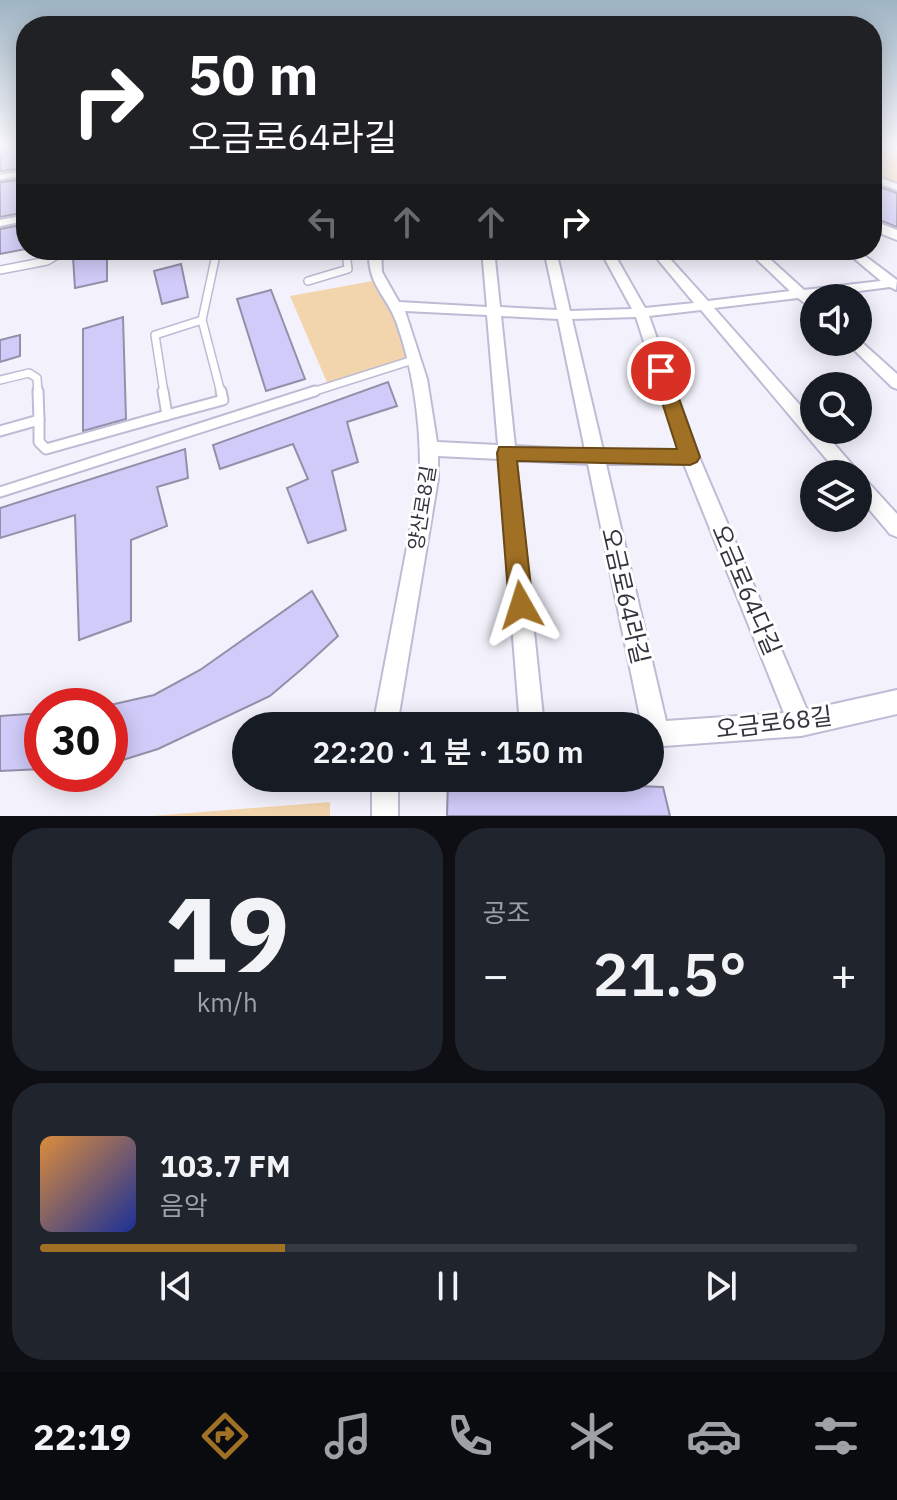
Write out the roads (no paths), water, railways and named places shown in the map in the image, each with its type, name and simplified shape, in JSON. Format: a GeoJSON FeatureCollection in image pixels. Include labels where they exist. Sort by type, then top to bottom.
{"type":"FeatureCollection","features":[{"type":"Feature","properties":{"kind":"street","name":"양산로8길"},"geometry":{"type":"LineString","coordinates":[[375,260],[374,272],[403,320],[422,396],[430,449],[429,479],[387,712]]}},
{"type":"Feature","properties":{"kind":"street"},"geometry":{"type":"LineString","coordinates":[[489,260],[531,712]]}},
{"type":"Feature","properties":{"kind":"street","name":"오금로64라길"},"geometry":{"type":"LineString","coordinates":[[552,260],[648,712]]}},
{"type":"Feature","properties":{"kind":"street","name":"오금로64다길"},"geometry":{"type":"LineString","coordinates":[[612,260],[641,313],[690,457],[801,724]]}},
{"type":"Feature","properties":{"kind":"street"},"geometry":{"type":"LineString","coordinates":[[665,260],[838,460]]}},
{"type":"Feature","properties":{"kind":"street"},"geometry":{"type":"LineString","coordinates":[[764,260],[800,293]]}},
{"type":"Feature","properties":{"kind":"street"},"geometry":{"type":"LineString","coordinates":[[863,260],[895,285]]}},
{"type":"Feature","properties":{"kind":"street"},"geometry":{"type":"LineString","coordinates":[[872,287],[895,285]]}},
{"type":"Feature","properties":{"kind":"street"},"geometry":{"type":"LineString","coordinates":[[393,306],[563,315],[641,313],[800,295]]}},
{"type":"Feature","properties":{"kind":"street"},"geometry":{"type":"LineString","coordinates":[[868,356],[897,383]]}},
{"type":"Feature","properties":{"kind":"street"},"geometry":{"type":"LineString","coordinates":[[430,449],[594,457],[690,457]]}},
{"type":"Feature","properties":{"kind":"street"},"geometry":{"type":"LineString","coordinates":[[872,499],[897,528]]}},
{"type":"Feature","properties":{"kind":"street","name":"오금로68길"},"geometry":{"type":"LineString","coordinates":[[664,734],[801,724],[897,702]]}},
{"type":"Feature","properties":{"kind":"street"},"geometry":{"type":"LineString","coordinates":[[385,792],[385,816]]}},
{"type":"Feature","properties":{"kind":"lane"},"geometry":{"type":"LineString","coordinates":[[0,270],[49,260]]}},
{"type":"Feature","properties":{"kind":"lane"},"geometry":{"type":"LineString","coordinates":[[0,380],[29,373],[37,378],[39,442],[46,449],[223,400],[202,320],[214,260]]}},
{"type":"Feature","properties":{"kind":"lane"},"geometry":{"type":"LineString","coordinates":[[308,281],[348,269],[347,260]]}},
{"type":"Feature","properties":{"kind":"lane"},"geometry":{"type":"LineString","coordinates":[[167,415],[155,335],[202,320]]}},
{"type":"Feature","properties":{"kind":"lane"},"geometry":{"type":"LineString","coordinates":[[0,492],[413,360]]}},
{"type":"Feature","properties":{"kind":"lane"},"geometry":{"type":"LineString","coordinates":[[0,431],[39,420]]}}]}
